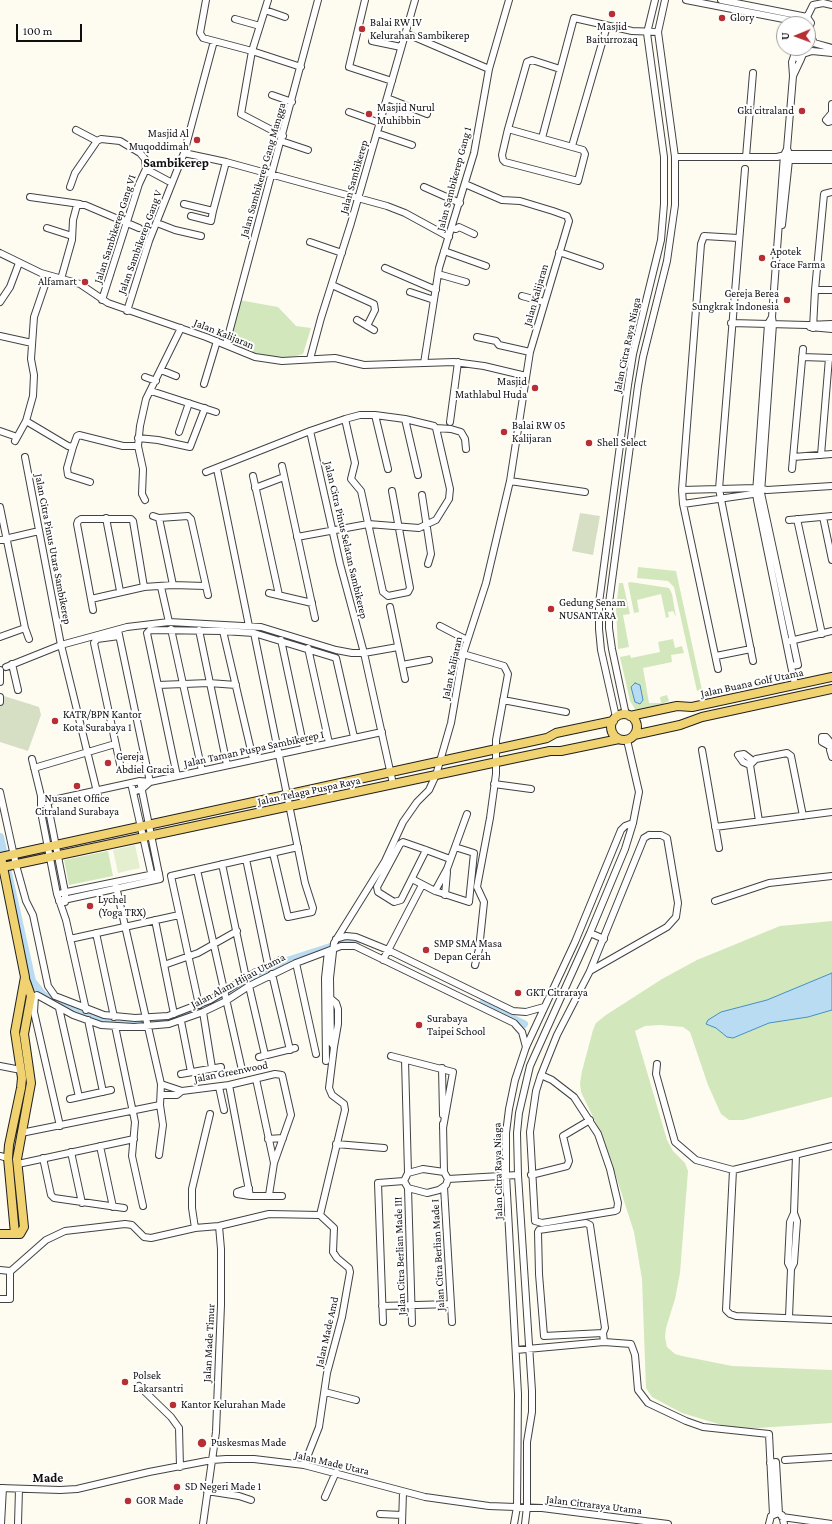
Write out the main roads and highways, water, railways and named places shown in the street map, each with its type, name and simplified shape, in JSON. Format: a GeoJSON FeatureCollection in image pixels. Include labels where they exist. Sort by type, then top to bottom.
{"type":"FeatureCollection","features":[{"type":"Feature","properties":{"kind":"main road","name":"Jalan Buana Golf Utama"},"geometry":{"type":"LineString","coordinates":[[628,715],[677,706],[692,707],[832,677]]}},
{"type":"Feature","properties":{"kind":"main road","name":"Jalan Buana Golf Utama"},"geometry":{"type":"LineString","coordinates":[[634,735],[680,725],[695,719],[832,689]]}},
{"type":"Feature","properties":{"kind":"main road"},"geometry":{"type":"LineString","coordinates":[[692,707],[695,719]]}},
{"type":"Feature","properties":{"kind":"main road"},"geometry":{"type":"LineString","coordinates":[[628,715],[636,724],[634,735],[623,740],[612,731],[614,719],[628,715]]}},
{"type":"Feature","properties":{"kind":"main road","name":"Jalan Telaga Puspa Raya"},"geometry":{"type":"LineString","coordinates":[[1,855],[52,846],[439,762],[547,738],[556,733],[614,719]]}},
{"type":"Feature","properties":{"kind":"main road"},"geometry":{"type":"LineString","coordinates":[[547,738],[550,751]]}},
{"type":"Feature","properties":{"kind":"main road","name":"Jalan Telaga Puspa Raya"},"geometry":{"type":"LineString","coordinates":[[8,866],[550,751],[561,752],[623,740]]}},
{"type":"Feature","properties":{"kind":"main road"},"geometry":{"type":"LineString","coordinates":[[0,1234],[22,1233],[24,1228],[18,1164],[21,1133],[31,1089],[24,1034],[32,994],[25,977],[8,866],[1,855]]}},
{"type":"Feature","properties":{"kind":"main road"},"geometry":{"type":"LineString","coordinates":[[15,1234],[4,1157],[9,1145],[22,1088],[21,1070],[15,1032],[32,994]]}},
{"type":"Feature","properties":{"kind":"water"},"geometry":{"type":"Polygon","coordinates":[[[635,683],[640,685],[643,700],[640,704],[635,702],[631,687],[635,683]]]}},
{"type":"Feature","properties":{"kind":"water"},"geometry":{"type":"Polygon","coordinates":[[[832,973],[832,1010],[808,1017],[769,1023],[733,1038],[727,1037],[716,1028],[706,1024],[708,1020],[721,1012],[767,1000],[832,973]]]}},
{"type":"Feature","properties":{"kind":"waterway"},"geometry":{"type":"LineString","coordinates":[[0,837],[32,981],[43,995],[81,1015],[113,1021],[151,1022],[186,1014],[287,961],[343,943],[356,945]]}},
{"type":"Feature","properties":{"kind":"waterway"},"geometry":{"type":"LineString","coordinates":[[482,1004],[524,1024]]}},
{"type":"Feature","properties":{"kind":"place","name":"Masjid Baiturrozaq"},"geometry":{"type":"Point","coordinates":[612,14]}},
{"type":"Feature","properties":{"kind":"place","name":"Glory"},"geometry":{"type":"Point","coordinates":[722,18]}},
{"type":"Feature","properties":{"kind":"place","name":"Balai RW IV Kelurahan Sambikerep"},"geometry":{"type":"Point","coordinates":[362,29]}},
{"type":"Feature","properties":{"kind":"place","name":"Gki citraland"},"geometry":{"type":"Point","coordinates":[802,111]}},
{"type":"Feature","properties":{"kind":"place","name":"Masjid Nurul Muhibbin"},"geometry":{"type":"Point","coordinates":[369,114]}},
{"type":"Feature","properties":{"kind":"place","name":"Masjid Al Muqoddimah"},"geometry":{"type":"Point","coordinates":[197,140]}},
{"type":"Feature","properties":{"kind":"place","name":"Apotek Grace Farma"},"geometry":{"type":"Point","coordinates":[762,258]}},
{"type":"Feature","properties":{"kind":"place","name":"Alfamart"},"geometry":{"type":"Point","coordinates":[85,282]}},
{"type":"Feature","properties":{"kind":"place","name":"Gereja Berea Sungkrak Indonesia"},"geometry":{"type":"Point","coordinates":[787,300]}},
{"type":"Feature","properties":{"kind":"place","name":"Masjid Mathlabul Huda"},"geometry":{"type":"Point","coordinates":[535,388]}},
{"type":"Feature","properties":{"kind":"place","name":"Balai RW 05 Kalijaran"},"geometry":{"type":"Point","coordinates":[504,432]}},
{"type":"Feature","properties":{"kind":"place","name":"Shell Select"},"geometry":{"type":"Point","coordinates":[589,443]}},
{"type":"Feature","properties":{"kind":"place","name":"Gedung Senam NUSANTARA"},"geometry":{"type":"Point","coordinates":[551,609]}},
{"type":"Feature","properties":{"kind":"place","name":"KATR/BPN Kantor Kota Surabaya 1"},"geometry":{"type":"Point","coordinates":[55,721]}},
{"type":"Feature","properties":{"kind":"place","name":"Gereja Abdiel Gracia"},"geometry":{"type":"Point","coordinates":[108,763]}},
{"type":"Feature","properties":{"kind":"place","name":"Nusanet Office Citraland Surabaya"},"geometry":{"type":"Point","coordinates":[77,786]}},
{"type":"Feature","properties":{"kind":"place","name":"Lychel (Yoga TRX)"},"geometry":{"type":"Point","coordinates":[90,906]}},
{"type":"Feature","properties":{"kind":"place","name":"SMP SMA Masa Depan Cerah"},"geometry":{"type":"Point","coordinates":[426,950]}},
{"type":"Feature","properties":{"kind":"place","name":"GKT Citraraya"},"geometry":{"type":"Point","coordinates":[518,993]}},
{"type":"Feature","properties":{"kind":"place","name":"Surabaya Taipei School"},"geometry":{"type":"Point","coordinates":[419,1025]}},
{"type":"Feature","properties":{"kind":"place","name":"Polsek Lakarsantri"},"geometry":{"type":"Point","coordinates":[125,1382]}},
{"type":"Feature","properties":{"kind":"place","name":"Kantor Kelurahan Made"},"geometry":{"type":"Point","coordinates":[173,1405]}},
{"type":"Feature","properties":{"kind":"place","name":"Puskesmas Made"},"geometry":{"type":"Point","coordinates":[202,1443]}},
{"type":"Feature","properties":{"kind":"place","name":"SD Negeri Made 1"},"geometry":{"type":"Point","coordinates":[177,1487]}},
{"type":"Feature","properties":{"kind":"place","name":"GOR Made"},"geometry":{"type":"Point","coordinates":[128,1501]}},
{"type":"Feature","properties":{"kind":"district","name":"Sambikerep"},"geometry":{"type":"Point","coordinates":[176,163]}},
{"type":"Feature","properties":{"kind":"district","name":"Made"},"geometry":{"type":"Point","coordinates":[48,1478]}}]}
